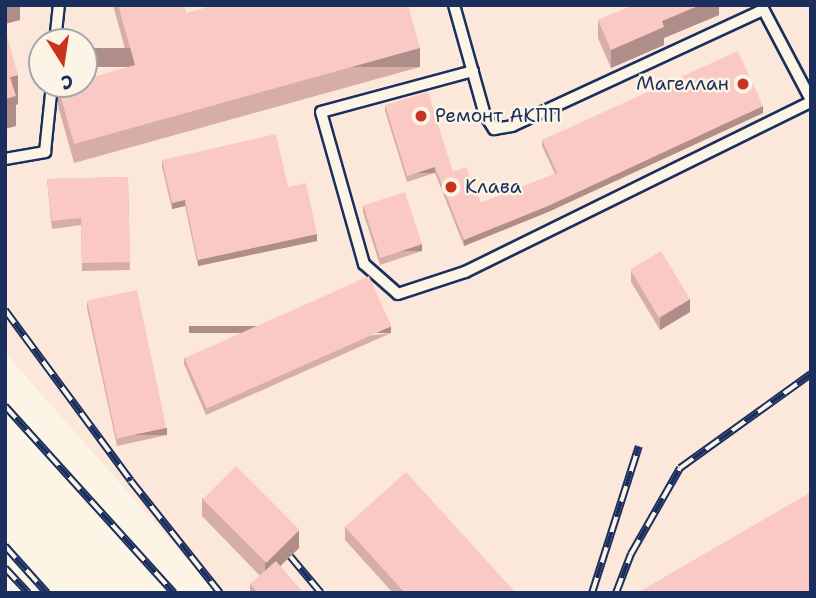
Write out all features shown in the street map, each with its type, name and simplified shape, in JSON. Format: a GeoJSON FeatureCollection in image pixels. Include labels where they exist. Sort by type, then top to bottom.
{"type":"FeatureCollection","features":[{"type":"Feature","properties":{"kind":"lane"},"geometry":{"type":"LineString","coordinates":[[57,28],[59,5]]}},
{"type":"Feature","properties":{"kind":"lane"},"geometry":{"type":"LineString","coordinates":[[454,5],[473,71],[485,115],[494,129],[512,126],[762,7],[811,101],[465,272],[398,294],[364,264],[321,112],[473,71]]}},
{"type":"Feature","properties":{"kind":"lane"},"geometry":{"type":"LineString","coordinates":[[5,159],[46,152],[51,98]]}},
{"type":"Feature","properties":{"kind":"shaded area"},"geometry":{"type":"Polygon","coordinates":[[[5,5],[811,5],[811,593],[217,593],[5,353],[5,5]]]}},
{"type":"Feature","properties":{"kind":"building"},"geometry":{"type":"Polygon","coordinates":[[[118,5],[184,5],[186,13],[215,5],[408,5],[420,48],[74,144],[61,98],[98,98],[98,76],[135,65],[118,5]]]}},
{"type":"Feature","properties":{"kind":"building"},"geometry":{"type":"Polygon","coordinates":[[[633,5],[700,5],[662,21],[664,27],[611,50],[598,20],[633,5]]]}},
{"type":"Feature","properties":{"kind":"building"},"geometry":{"type":"Polygon","coordinates":[[[5,29],[18,75],[10,77],[16,96],[5,99],[5,29]]]}},
{"type":"Feature","properties":{"kind":"building"},"geometry":{"type":"Polygon","coordinates":[[[738,51],[763,106],[548,206],[464,240],[435,167],[407,176],[385,105],[428,92],[453,172],[466,167],[481,203],[557,173],[542,140],[738,51]]]}},
{"type":"Feature","properties":{"kind":"building"},"geometry":{"type":"Polygon","coordinates":[[[276,134],[288,187],[306,183],[317,234],[198,260],[185,200],[172,203],[162,160],[276,134]]]}},
{"type":"Feature","properties":{"kind":"building"},"geometry":{"type":"Polygon","coordinates":[[[128,177],[130,262],[82,263],[81,218],[52,221],[47,179],[128,177]]]}},
{"type":"Feature","properties":{"kind":"building"},"geometry":{"type":"Polygon","coordinates":[[[405,192],[422,244],[380,258],[363,206],[405,192]]]}},
{"type":"Feature","properties":{"kind":"building"},"geometry":{"type":"Polygon","coordinates":[[[661,251],[690,299],[659,318],[630,270],[661,251]]]}},
{"type":"Feature","properties":{"kind":"building"},"geometry":{"type":"Polygon","coordinates":[[[369,276],[391,326],[207,408],[184,358],[369,276]]]}},
{"type":"Feature","properties":{"kind":"building"},"geometry":{"type":"Polygon","coordinates":[[[137,290],[166,428],[116,439],[87,301],[137,290]]]}},
{"type":"Feature","properties":{"kind":"building"},"geometry":{"type":"Polygon","coordinates":[[[236,466],[300,530],[266,563],[203,499],[236,466]]]}},
{"type":"Feature","properties":{"kind":"building"},"geometry":{"type":"Polygon","coordinates":[[[406,472],[516,593],[405,593],[345,527],[406,472]]]}},
{"type":"Feature","properties":{"kind":"building"},"geometry":{"type":"Polygon","coordinates":[[[811,492],[811,593],[637,593],[811,492]]]}},
{"type":"Feature","properties":{"kind":"building"},"geometry":{"type":"Polygon","coordinates":[[[276,561],[303,593],[258,593],[250,584],[276,561]]]}},
{"type":"Feature","properties":{"kind":"railway"},"geometry":{"type":"LineString","coordinates":[[5,310],[131,481],[220,593]]}},
{"type":"Feature","properties":{"kind":"railway"},"geometry":{"type":"LineString","coordinates":[[616,593],[631,554],[680,468],[811,374]]}},
{"type":"Feature","properties":{"kind":"railway"},"geometry":{"type":"LineString","coordinates":[[5,406],[174,593]]}},
{"type":"Feature","properties":{"kind":"railway"},"geometry":{"type":"LineString","coordinates":[[592,593],[639,446]]}},
{"type":"Feature","properties":{"kind":"railway"},"geometry":{"type":"LineString","coordinates":[[5,546],[47,593]]}},
{"type":"Feature","properties":{"kind":"railway"},"geometry":{"type":"LineString","coordinates":[[290,556],[321,593]]}},
{"type":"Feature","properties":{"kind":"railway"},"geometry":{"type":"LineString","coordinates":[[5,568],[28,593]]}},
{"type":"Feature","properties":{"kind":"place","name":"Магеллан"},"geometry":{"type":"Point","coordinates":[743,84]}},
{"type":"Feature","properties":{"kind":"place","name":"Ремонт АКПП"},"geometry":{"type":"Point","coordinates":[421,116]}},
{"type":"Feature","properties":{"kind":"place","name":"Клава"},"geometry":{"type":"Point","coordinates":[451,187]}}]}
